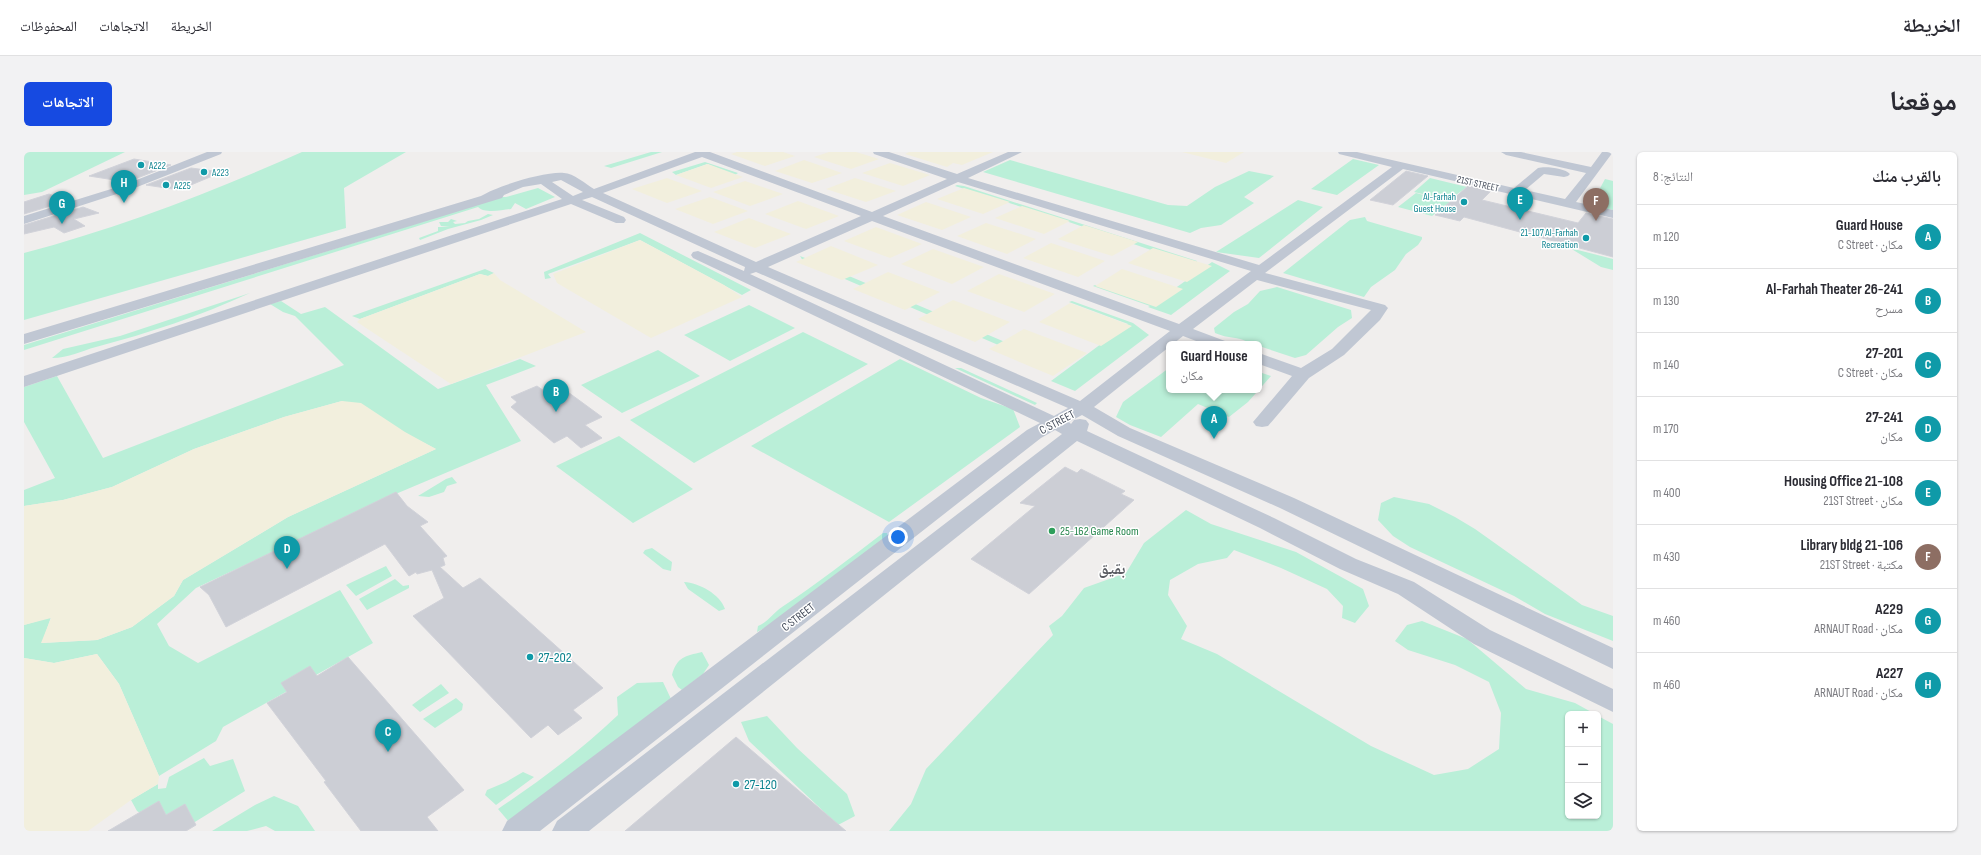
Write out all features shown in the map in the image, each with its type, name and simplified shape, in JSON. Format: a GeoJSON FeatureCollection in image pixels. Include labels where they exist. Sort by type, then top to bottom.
{"type":"FeatureCollection","features":[{"type":"Feature","properties":{"kind":"street"},"geometry":{"type":"LineString","coordinates":[[24,220],[121,190],[217,152]]}},
{"type":"Feature","properties":{"kind":"street"},"geometry":{"type":"LineString","coordinates":[[739,275],[1017,152]]}},
{"type":"Feature","properties":{"kind":"street","name":"21ST STREET"},"geometry":{"type":"LineString","coordinates":[[1343,152],[1613,214]]}},
{"type":"Feature","properties":{"kind":"street"},"geometry":{"type":"LineString","coordinates":[[1506,152],[1590,174]]}},
{"type":"Feature","properties":{"kind":"street"},"geometry":{"type":"LineString","coordinates":[[1568,204],[1608,152]]}},
{"type":"Feature","properties":{"kind":"street"},"geometry":{"type":"LineString","coordinates":[[24,382],[593,193],[703,153],[870,217],[1211,341]]}},
{"type":"Feature","properties":{"kind":"street"},"geometry":{"type":"LineString","coordinates":[[884,153],[1258,272],[1380,308],[1375,317],[1338,352],[1302,374],[1262,422]]}},
{"type":"Feature","properties":{"kind":"street"},"geometry":{"type":"LineString","coordinates":[[1167,341],[1401,165]]}},
{"type":"Feature","properties":{"kind":"street"},"geometry":{"type":"LineString","coordinates":[[1517,191],[1542,170],[1590,174]]}},
{"type":"Feature","properties":{"kind":"street"},"geometry":{"type":"LineString","coordinates":[[24,339],[545,180],[563,176],[739,275],[1267,522],[1348,564],[1406,588],[1482,637],[1613,701]]}},
{"type":"Feature","properties":{"kind":"street"},"geometry":{"type":"LineString","coordinates":[[545,180],[572,200],[650,226],[756,267],[1082,408],[1124,432],[1287,503],[1613,659]]}},
{"type":"Feature","properties":{"kind":"street"},"geometry":{"type":"LineString","coordinates":[[1082,408],[1166,342]]}},
{"type":"Feature","properties":{"kind":"street"},"geometry":{"type":"LineString","coordinates":[[1262,359],[1302,374]]}},
{"type":"Feature","properties":{"kind":"street","name":"C STREET"},"geometry":{"type":"LineString","coordinates":[[517,831],[737,664],[1034,434],[1064,428],[1079,430],[1082,408]]}},
{"type":"Feature","properties":{"kind":"street","name":"C STREET"},"geometry":{"type":"LineString","coordinates":[[567,831],[1064,428]]}},
{"type":"Feature","properties":{"kind":"street"},"geometry":{"type":"LineString","coordinates":[[1574,640],[1613,647]]}},
{"type":"Feature","properties":{"kind":"green space"},"geometry":{"type":"Polygon","coordinates":[[[24,152],[125,152],[42,192],[24,195],[24,152]]]}},
{"type":"Feature","properties":{"kind":"green space"},"geometry":{"type":"Polygon","coordinates":[[[302,152],[406,152],[344,188],[346,228],[24,320],[24,253],[130,221],[200,195],[302,152]]]}},
{"type":"Feature","properties":{"kind":"green space"},"geometry":{"type":"Polygon","coordinates":[[[651,152],[662,152],[611,168],[604,166],[651,152]]]}},
{"type":"Feature","properties":{"kind":"green space"},"geometry":{"type":"Polygon","coordinates":[[[1353,159],[1379,165],[1337,195],[1311,189],[1353,159]]]}},
{"type":"Feature","properties":{"kind":"green space"},"geometry":{"type":"Polygon","coordinates":[[[1010,160],[1168,205],[1187,206],[1215,187],[1249,171],[1274,176],[1244,197],[1254,203],[1221,225],[1201,228],[1190,233],[983,172],[1010,160]]]}},
{"type":"Feature","properties":{"kind":"green space"},"geometry":{"type":"Polygon","coordinates":[[[705,162],[738,173],[735,175],[707,164],[676,175],[672,172],[705,162]]]}},
{"type":"Feature","properties":{"kind":"green space"},"geometry":{"type":"Polygon","coordinates":[[[1430,178],[1467,187],[1449,200],[1414,192],[1430,178]]]}},
{"type":"Feature","properties":{"kind":"green space"},"geometry":{"type":"Polygon","coordinates":[[[1605,179],[1613,181],[1613,210],[1591,205],[1605,179]]]}},
{"type":"Feature","properties":{"kind":"green space"},"geometry":{"type":"Polygon","coordinates":[[[957,185],[1197,261],[1195,265],[1060,219],[955,186],[957,185]]]}},
{"type":"Feature","properties":{"kind":"green space"},"geometry":{"type":"Polygon","coordinates":[[[538,188],[555,197],[526,209],[515,203],[511,209],[498,211],[489,211],[478,207],[24,350],[24,345],[502,197],[538,188]]]}},
{"type":"Feature","properties":{"kind":"green space"},"geometry":{"type":"Polygon","coordinates":[[[1416,193],[1450,202],[1432,216],[1398,207],[1416,193]]]}},
{"type":"Feature","properties":{"kind":"green space"},"geometry":{"type":"Polygon","coordinates":[[[1298,200],[1323,207],[1259,258],[1216,252],[1298,200]]]}},
{"type":"Feature","properties":{"kind":"green space"},"geometry":{"type":"Polygon","coordinates":[[[488,214],[493,215],[481,220],[448,229],[420,240],[419,238],[438,231],[438,227],[450,227],[441,226],[439,222],[448,222],[451,219],[457,221],[453,222],[455,224],[465,223],[479,219],[488,214]]]}},
{"type":"Feature","properties":{"kind":"green space"},"geometry":{"type":"Polygon","coordinates":[[[1365,217],[1367,221],[1422,237],[1422,239],[1418,245],[1406,254],[1395,270],[1371,287],[1364,297],[1283,273],[1350,220],[1365,217]]]}},
{"type":"Feature","properties":{"kind":"green space"},"geometry":{"type":"Polygon","coordinates":[[[640,233],[751,290],[742,295],[640,240],[548,274],[551,278],[545,279],[544,272],[640,233]]]}},
{"type":"Feature","properties":{"kind":"green space"},"geometry":{"type":"Polygon","coordinates":[[[1570,248],[1613,259],[1613,270],[1601,267],[1570,248]]]}},
{"type":"Feature","properties":{"kind":"green space"},"geometry":{"type":"Polygon","coordinates":[[[800,256],[1052,362],[1047,366],[803,261],[800,256]]]}},
{"type":"Feature","properties":{"kind":"green space"},"geometry":{"type":"Polygon","coordinates":[[[1212,262],[1230,271],[1171,315],[1093,286],[1095,285],[1153,304],[1212,262]]]}},
{"type":"Feature","properties":{"kind":"green space"},"geometry":{"type":"Polygon","coordinates":[[[485,269],[494,273],[488,276],[480,274],[360,319],[352,316],[485,269]]]}},
{"type":"Feature","properties":{"kind":"green space"},"geometry":{"type":"Polygon","coordinates":[[[1277,287],[1351,310],[1352,318],[1338,327],[1306,355],[1295,358],[1262,347],[1262,341],[1246,341],[1215,333],[1214,328],[1234,312],[1248,304],[1260,291],[1277,287]]]}},
{"type":"Feature","properties":{"kind":"green space"},"geometry":{"type":"Polygon","coordinates":[[[250,293],[193,317],[155,330],[69,356],[52,358],[63,349],[120,336],[250,293]]]}},
{"type":"Feature","properties":{"kind":"green space"},"geometry":{"type":"Polygon","coordinates":[[[281,301],[301,314],[325,307],[438,389],[520,359],[536,366],[486,385],[521,441],[398,493],[196,588],[157,624],[169,646],[198,663],[340,590],[373,643],[223,727],[216,741],[159,776],[119,684],[97,654],[54,663],[24,658],[24,625],[51,617],[42,643],[97,640],[132,627],[174,596],[183,580],[288,517],[436,449],[342,401],[284,417],[194,449],[112,487],[63,500],[24,506],[24,490],[55,478],[24,422],[24,387],[57,376],[103,458],[344,365],[295,316],[283,312],[270,304],[281,301]]]}},
{"type":"Feature","properties":{"kind":"green space"},"geometry":{"type":"Polygon","coordinates":[[[1072,301],[1133,323],[1149,335],[1075,391],[1051,381],[1128,324],[1069,302],[1072,301]]]}},
{"type":"Feature","properties":{"kind":"green space"},"geometry":{"type":"Polygon","coordinates":[[[749,305],[795,328],[730,361],[684,335],[749,305]]]}},
{"type":"Feature","properties":{"kind":"green space"},"geometry":{"type":"Polygon","coordinates":[[[803,332],[868,364],[694,463],[630,420],[803,332]]]}},
{"type":"Feature","properties":{"kind":"green space"},"geometry":{"type":"Polygon","coordinates":[[[658,350],[700,376],[622,413],[581,385],[658,350]]]}},
{"type":"Feature","properties":{"kind":"green space"},"geometry":{"type":"Polygon","coordinates":[[[900,359],[981,398],[1013,409],[1020,427],[889,522],[751,446],[900,359]]]}},
{"type":"Feature","properties":{"kind":"green space"},"geometry":{"type":"Polygon","coordinates":[[[955,368],[961,368],[1037,403],[1035,405],[955,368]]]}},
{"type":"Feature","properties":{"kind":"green space"},"geometry":{"type":"Polygon","coordinates":[[[1166,370],[1166,393],[1256,393],[1248,402],[1229,417],[1198,404],[1161,437],[1130,425],[1116,417],[1123,402],[1166,370]]]}},
{"type":"Feature","properties":{"kind":"green space"},"geometry":{"type":"Polygon","coordinates":[[[1262,373],[1271,376],[1262,386],[1262,373]]]}},
{"type":"Feature","properties":{"kind":"green space"},"geometry":{"type":"Polygon","coordinates":[[[619,436],[693,489],[633,523],[556,466],[619,436]]]}},
{"type":"Feature","properties":{"kind":"green space"},"geometry":{"type":"Polygon","coordinates":[[[452,477],[457,483],[447,486],[444,492],[429,497],[418,496],[446,479],[452,477]]]}},
{"type":"Feature","properties":{"kind":"green space"},"geometry":{"type":"Polygon","coordinates":[[[1394,497],[1429,504],[1455,517],[1475,529],[1582,605],[1613,616],[1613,641],[1545,614],[1514,596],[1410,547],[1393,536],[1378,520],[1381,503],[1394,497]]]}},
{"type":"Feature","properties":{"kind":"green space"},"geometry":{"type":"Polygon","coordinates":[[[1186,510],[1211,524],[1296,552],[1363,589],[1369,606],[1355,623],[1342,618],[1343,606],[1327,589],[1281,568],[1234,550],[1227,558],[1198,564],[1170,580],[1168,595],[1187,626],[1181,639],[1217,654],[1371,746],[1434,775],[1468,769],[1499,749],[1501,713],[1489,682],[1455,665],[1408,650],[1395,641],[1407,625],[1422,621],[1467,639],[1526,689],[1575,703],[1590,711],[1565,711],[1565,819],[1601,819],[1601,718],[1613,724],[1613,831],[889,831],[911,804],[926,769],[1053,635],[1049,626],[1062,616],[1084,588],[1126,573],[1144,543],[1186,510]]]}},
{"type":"Feature","properties":{"kind":"green space"},"geometry":{"type":"Polygon","coordinates":[[[883,533],[887,533],[888,537],[768,626],[757,632],[758,626],[765,622],[779,609],[821,580],[883,533]]]}},
{"type":"Feature","properties":{"kind":"green space"},"geometry":{"type":"Polygon","coordinates":[[[652,548],[672,562],[671,571],[663,569],[643,553],[645,550],[652,548]]]}},
{"type":"Feature","properties":{"kind":"green space"},"geometry":{"type":"Polygon","coordinates":[[[386,566],[392,576],[356,596],[346,585],[386,566]]]}},
{"type":"Feature","properties":{"kind":"green space"},"geometry":{"type":"Polygon","coordinates":[[[395,579],[403,586],[409,585],[409,588],[367,610],[359,599],[395,579]]]}},
{"type":"Feature","properties":{"kind":"green space"},"geometry":{"type":"Polygon","coordinates":[[[684,582],[708,590],[719,599],[725,609],[719,611],[688,589],[684,582]]]}},
{"type":"Feature","properties":{"kind":"green space"},"geometry":{"type":"Polygon","coordinates":[[[702,652],[709,665],[703,674],[682,690],[678,687],[672,675],[676,664],[686,656],[702,652]]]}},
{"type":"Feature","properties":{"kind":"green space"},"geometry":{"type":"Polygon","coordinates":[[[663,682],[672,701],[510,823],[498,809],[560,765],[618,715],[617,697],[637,683],[663,682]]]}},
{"type":"Feature","properties":{"kind":"green space"},"geometry":{"type":"Polygon","coordinates":[[[441,684],[449,693],[420,712],[412,705],[441,684]]]}},
{"type":"Feature","properties":{"kind":"green space"},"geometry":{"type":"Polygon","coordinates":[[[456,698],[463,704],[462,710],[435,728],[423,719],[456,698]]]}},
{"type":"Feature","properties":{"kind":"green space"},"geometry":{"type":"Polygon","coordinates":[[[767,716],[797,748],[847,794],[855,816],[838,825],[749,741],[741,722],[767,716]]]}},
{"type":"Feature","properties":{"kind":"green space"},"geometry":{"type":"Polygon","coordinates":[[[204,758],[210,766],[233,759],[245,791],[190,825],[163,828],[137,811],[131,800],[158,784],[158,789],[166,788],[169,777],[204,758]]]}},
{"type":"Feature","properties":{"kind":"green space"},"geometry":{"type":"Polygon","coordinates":[[[523,772],[534,777],[496,805],[485,795],[487,790],[506,782],[523,772]]]}},
{"type":"Feature","properties":{"kind":"green space"},"geometry":{"type":"Polygon","coordinates":[[[274,796],[298,806],[315,831],[275,831],[266,826],[247,831],[212,831],[255,805],[274,796]]]}},
{"type":"Feature","properties":{"kind":"sand"},"geometry":{"type":"Polygon","coordinates":[[[737,152],[783,152],[795,156],[765,166],[731,154],[737,152]]]}},
{"type":"Feature","properties":{"kind":"sand"},"geometry":{"type":"Polygon","coordinates":[[[829,152],[856,152],[879,159],[851,169],[814,157],[829,152]]]}},
{"type":"Feature","properties":{"kind":"sand"},"geometry":{"type":"Polygon","coordinates":[[[909,152],[993,152],[962,165],[953,163],[947,167],[905,154],[909,152]]]}},
{"type":"Feature","properties":{"kind":"sand"},"geometry":{"type":"Polygon","coordinates":[[[1182,152],[1244,152],[1226,163],[1182,152]]]}},
{"type":"Feature","properties":{"kind":"sand"},"geometry":{"type":"Polygon","coordinates":[[[804,160],[842,173],[812,183],[775,171],[804,160]]]}},
{"type":"Feature","properties":{"kind":"sand"},"geometry":{"type":"Polygon","coordinates":[[[890,163],[930,175],[903,186],[862,173],[890,163]]]}},
{"type":"Feature","properties":{"kind":"sand"},"geometry":{"type":"Polygon","coordinates":[[[708,164],[743,177],[711,188],[676,175],[708,164]]]}},
{"type":"Feature","properties":{"kind":"sand"},"geometry":{"type":"Polygon","coordinates":[[[667,178],[702,191],[667,203],[632,189],[667,178]]]}},
{"type":"Feature","properties":{"kind":"sand"},"geometry":{"type":"Polygon","coordinates":[[[855,178],[896,191],[866,202],[826,189],[855,178]]]}},
{"type":"Feature","properties":{"kind":"sand"},"geometry":{"type":"Polygon","coordinates":[[[745,181],[783,194],[750,206],[713,192],[745,181]]]}},
{"type":"Feature","properties":{"kind":"sand"},"geometry":{"type":"Polygon","coordinates":[[[964,188],[1010,202],[983,214],[937,199],[964,188]]]}},
{"type":"Feature","properties":{"kind":"sand"},"geometry":{"type":"Polygon","coordinates":[[[710,197],[748,211],[713,224],[675,209],[710,197]]]}},
{"type":"Feature","properties":{"kind":"sand"},"geometry":{"type":"Polygon","coordinates":[[[798,201],[839,216],[806,229],[765,214],[798,201]]]}},
{"type":"Feature","properties":{"kind":"sand"},"geometry":{"type":"Polygon","coordinates":[[[926,202],[971,217],[942,230],[897,215],[926,202]]]}},
{"type":"Feature","properties":{"kind":"sand"},"geometry":{"type":"Polygon","coordinates":[[[1022,206],[1070,221],[1044,234],[995,218],[1022,206]]]}},
{"type":"Feature","properties":{"kind":"sand"},"geometry":{"type":"Polygon","coordinates":[[[749,218],[791,234],[755,248],[714,232],[749,218]]]}},
{"type":"Feature","properties":{"kind":"sand"},"geometry":{"type":"Polygon","coordinates":[[[986,223],[1036,239],[1007,254],[957,236],[986,223]]]}},
{"type":"Feature","properties":{"kind":"sand"},"geometry":{"type":"Polygon","coordinates":[[[1084,225],[1138,242],[1112,256],[1058,239],[1084,225]]]}},
{"type":"Feature","properties":{"kind":"sand"},"geometry":{"type":"Polygon","coordinates":[[[876,227],[922,244],[890,258],[844,241],[876,227]]]}},
{"type":"Feature","properties":{"kind":"sand"},"geometry":{"type":"Polygon","coordinates":[[[640,240],[724,285],[742,297],[651,338],[557,283],[553,274],[640,240]]]}},
{"type":"Feature","properties":{"kind":"sand"},"geometry":{"type":"Polygon","coordinates":[[[1051,243],[1105,261],[1078,277],[1023,258],[1051,243]]]}},
{"type":"Feature","properties":{"kind":"sand"},"geometry":{"type":"Polygon","coordinates":[[[831,246],[878,265],[842,280],[796,262],[831,246]]]}},
{"type":"Feature","properties":{"kind":"sand"},"geometry":{"type":"Polygon","coordinates":[[[1153,248],[1212,266],[1187,282],[1128,263],[1153,248]]]}},
{"type":"Feature","properties":{"kind":"sand"},"geometry":{"type":"Polygon","coordinates":[[[933,249],[984,267],[952,284],[901,264],[933,249]]]}},
{"type":"Feature","properties":{"kind":"sand"},"geometry":{"type":"Polygon","coordinates":[[[1122,269],[1183,289],[1156,307],[1095,286],[1122,269]]]}},
{"type":"Feature","properties":{"kind":"sand"},"geometry":{"type":"Polygon","coordinates":[[[888,272],[940,292],[905,310],[853,289],[888,272]]]}},
{"type":"Feature","properties":{"kind":"sand"},"geometry":{"type":"Polygon","coordinates":[[[494,273],[500,280],[586,332],[451,384],[357,322],[360,319],[480,274],[488,276],[494,273]]]}},
{"type":"Feature","properties":{"kind":"sand"},"geometry":{"type":"Polygon","coordinates":[[[999,274],[1055,294],[1024,312],[967,291],[999,274]]]}},
{"type":"Feature","properties":{"kind":"sand"},"geometry":{"type":"Polygon","coordinates":[[[953,300],[1010,322],[975,342],[918,319],[953,300]]]}},
{"type":"Feature","properties":{"kind":"sand"},"geometry":{"type":"Polygon","coordinates":[[[1070,303],[1132,326],[1101,346],[1039,322],[1070,303]]]}},
{"type":"Feature","properties":{"kind":"sand"},"geometry":{"type":"Polygon","coordinates":[[[1024,329],[1087,353],[1053,376],[989,349],[1024,329]]]}},
{"type":"Feature","properties":{"kind":"sand"},"geometry":{"type":"Polygon","coordinates":[[[342,401],[361,403],[405,432],[436,449],[288,517],[183,580],[174,596],[132,627],[97,640],[41,643],[51,618],[24,625],[24,506],[63,500],[112,487],[194,449],[284,417],[342,401]]]}},
{"type":"Feature","properties":{"kind":"sand"},"geometry":{"type":"Polygon","coordinates":[[[97,654],[119,684],[159,776],[158,784],[131,800],[88,831],[24,831],[24,658],[54,663],[97,654]]]}},
{"type":"Feature","properties":{"kind":"building"},"geometry":{"type":"Polygon","coordinates":[[[134,159],[171,165],[127,182],[89,176],[134,159]]]}},
{"type":"Feature","properties":{"kind":"building"},"geometry":{"type":"Polygon","coordinates":[[[191,168],[222,172],[179,190],[146,185],[191,168]]]}},
{"type":"Feature","properties":{"kind":"building","name":"Al-Farhah Guest House"},"geometry":{"type":"Polygon","coordinates":[[[1406,171],[1428,176],[1393,205],[1370,200],[1406,171]]]}},
{"type":"Feature","properties":{"kind":"building"},"geometry":{"type":"Polygon","coordinates":[[[1468,186],[1491,191],[1482,200],[1578,223],[1586,213],[1613,219],[1613,257],[1464,217],[1460,221],[1435,215],[1468,186]]]}},
{"type":"Feature","properties":{"kind":"building"},"geometry":{"type":"Polygon","coordinates":[[[49,194],[67,201],[24,214],[24,202],[49,194]]]}},
{"type":"Feature","properties":{"kind":"building"},"geometry":{"type":"Polygon","coordinates":[[[83,207],[99,213],[74,219],[85,226],[64,233],[54,227],[24,234],[24,225],[83,207]]]}},
{"type":"Feature","properties":{"kind":"building"},"geometry":{"type":"Polygon","coordinates":[[[537,386],[547,393],[561,387],[602,417],[585,425],[602,438],[581,448],[567,436],[554,443],[511,407],[517,402],[511,397],[537,386]]]}},
{"type":"Feature","properties":{"kind":"building","name":"25-162 Game Room"},"geometry":{"type":"Polygon","coordinates":[[[1065,467],[1077,473],[1081,469],[1125,491],[1121,494],[1134,500],[1029,594],[971,559],[1035,506],[1020,503],[1065,467]]]}},
{"type":"Feature","properties":{"kind":"building"},"geometry":{"type":"Polygon","coordinates":[[[396,492],[407,506],[428,522],[420,526],[447,556],[443,558],[445,565],[440,567],[463,588],[480,578],[603,688],[573,710],[582,718],[558,735],[548,725],[531,738],[413,616],[444,598],[432,570],[417,574],[416,572],[409,576],[385,544],[226,627],[209,595],[200,587],[396,492]]]}},
{"type":"Feature","properties":{"kind":"building"},"geometry":{"type":"Polygon","coordinates":[[[348,657],[464,790],[427,817],[438,831],[361,831],[324,782],[326,781],[267,703],[287,692],[281,683],[310,666],[317,676],[348,657]]]}},
{"type":"Feature","properties":{"kind":"building","name":"27-120"},"geometry":{"type":"Polygon","coordinates":[[[736,737],[846,831],[625,831],[736,737]]]}},
{"type":"Feature","properties":{"kind":"building"},"geometry":{"type":"Polygon","coordinates":[[[159,801],[166,815],[185,804],[196,825],[186,831],[108,831],[159,801]]]}},
{"type":"Feature","properties":{"kind":"place","name":"A222"},"geometry":{"type":"Point","coordinates":[141,165]}},
{"type":"Feature","properties":{"kind":"place","name":"A223"},"geometry":{"type":"Point","coordinates":[204,172]}},
{"type":"Feature","properties":{"kind":"place","name":"A225"},"geometry":{"type":"Point","coordinates":[166,185]}},
{"type":"Feature","properties":{"kind":"place","name":"Al-Farhah Guest House"},"geometry":{"type":"Point","coordinates":[1464,202]}},
{"type":"Feature","properties":{"kind":"place","name":"A227"},"geometry":{"type":"Point","coordinates":[124,203]}},
{"type":"Feature","properties":{"kind":"place","name":"21-108 Housing Office"},"geometry":{"type":"Point","coordinates":[1520,220]}},
{"type":"Feature","properties":{"kind":"place","name":"21-106 Library bldg"},"geometry":{"type":"Point","coordinates":[1596,221]}},
{"type":"Feature","properties":{"kind":"place","name":"A229"},"geometry":{"type":"Point","coordinates":[62,224]}},
{"type":"Feature","properties":{"kind":"place","name":"21-107 Al-Farhah Recreation"},"geometry":{"type":"Point","coordinates":[1586,238]}},
{"type":"Feature","properties":{"kind":"place","name":"26-241 Al-Farhah Theater"},"geometry":{"type":"Point","coordinates":[556,412]}},
{"type":"Feature","properties":{"kind":"place","name":"Guard House"},"geometry":{"type":"Point","coordinates":[1214,439]}},
{"type":"Feature","properties":{"kind":"place","name":"25-162 Game Room"},"geometry":{"type":"Point","coordinates":[1052,531]}},
{"type":"Feature","properties":{"kind":"place","name":"27-241"},"geometry":{"type":"Point","coordinates":[287,569]}},
{"type":"Feature","properties":{"kind":"place","name":"27-202"},"geometry":{"type":"Point","coordinates":[530,657]}},
{"type":"Feature","properties":{"kind":"place","name":"27-201"},"geometry":{"type":"Point","coordinates":[388,752]}},
{"type":"Feature","properties":{"kind":"place","name":"27-120"},"geometry":{"type":"Point","coordinates":[736,784]}},
{"type":"Feature","properties":{"kind":"district","name":"بقيق"},"geometry":{"type":"Point","coordinates":[1112,568]}}]}
